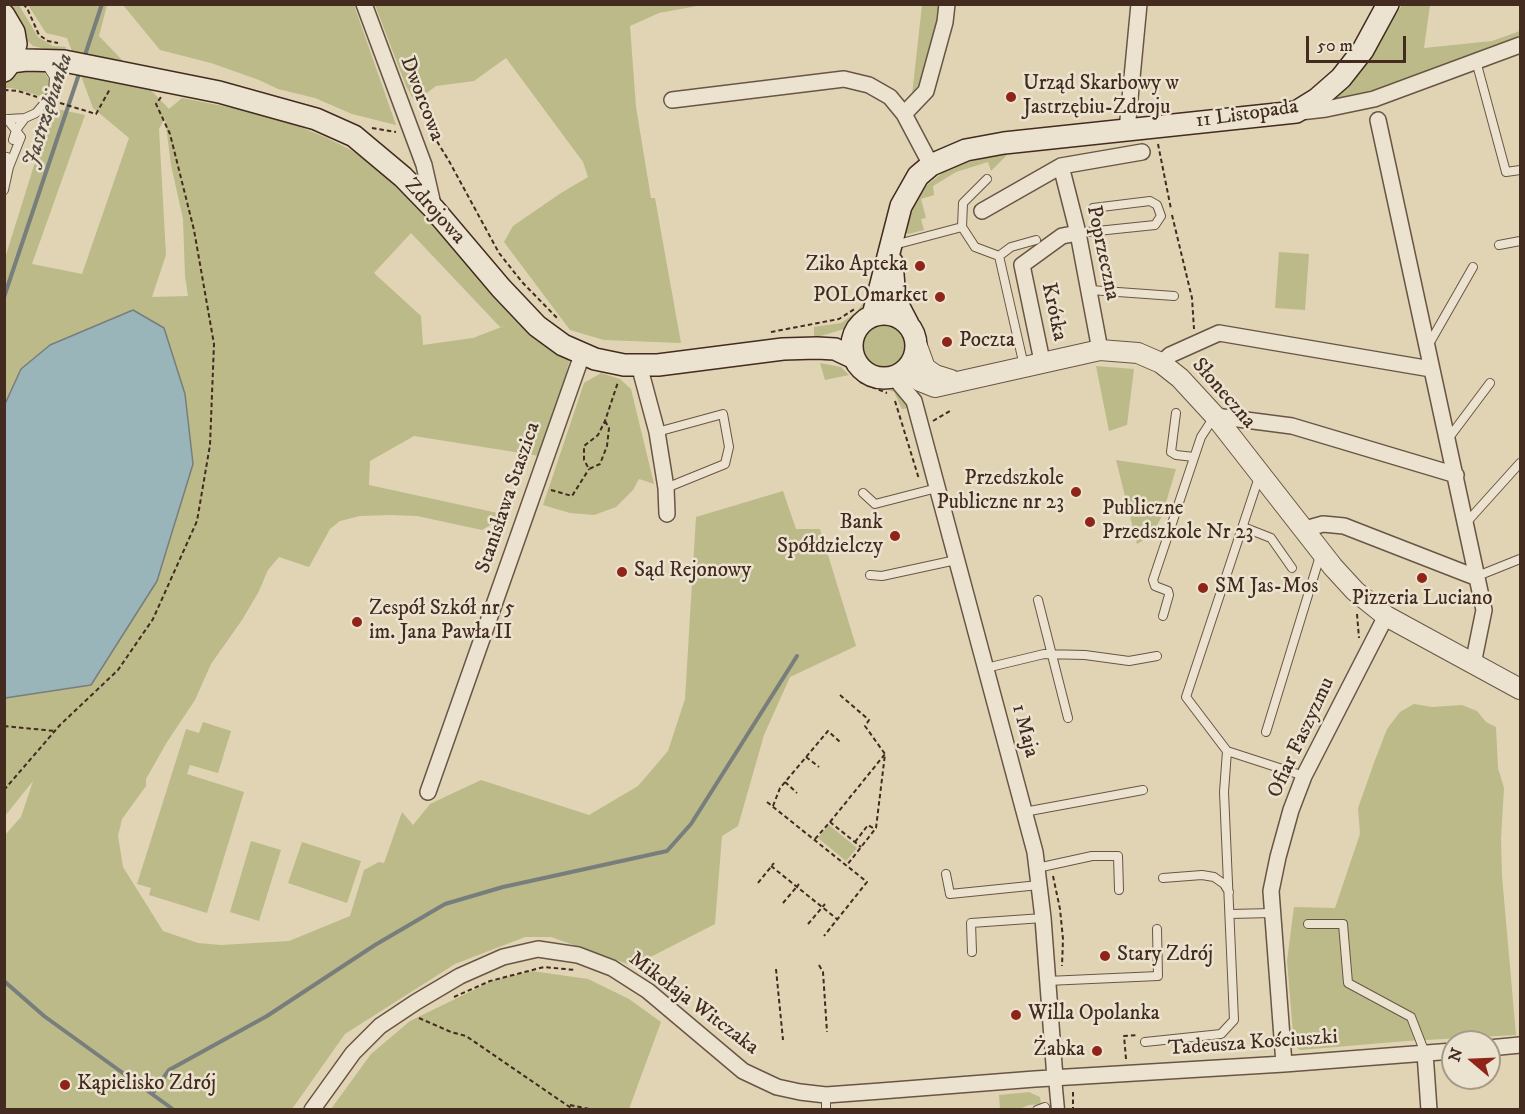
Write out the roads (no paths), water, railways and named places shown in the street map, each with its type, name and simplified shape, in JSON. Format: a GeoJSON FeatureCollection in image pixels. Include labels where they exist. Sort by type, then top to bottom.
{"type":"FeatureCollection","features":[{"type":"Feature","properties":{"kind":"main road","name":"11 Listopada"},"geometry":{"type":"LineString","coordinates":[[873,315],[896,221],[909,190],[918,176],[931,165],[966,150],[994,145],[1296,112],[1317,99],[1341,78],[1363,50],[1388,4]]}},
{"type":"Feature","properties":{"kind":"main road"},"geometry":{"type":"LineString","coordinates":[[4,15],[14,32],[10,59]]}},
{"type":"Feature","properties":{"kind":"main road","name":"Zdrojowa"},"geometry":{"type":"LineString","coordinates":[[10,59],[42,60],[61,52]]}},
{"type":"Feature","properties":{"kind":"main road","name":"Zdrojowa"},"geometry":{"type":"LineString","coordinates":[[10,59],[61,52],[115,76],[172,82],[219,92],[292,112],[354,136],[403,177],[435,209],[501,288],[537,326],[563,345],[582,354],[624,365],[639,365],[783,349],[835,349],[854,366]]}},
{"type":"Feature","properties":{"kind":"main road","name":"11 Listopada"},"geometry":{"type":"LineString","coordinates":[[890,249],[897,303],[908,324]]}},
{"type":"Feature","properties":{"kind":"main road"},"geometry":{"type":"LineString","coordinates":[[892,314],[908,324],[915,338],[915,355],[899,374],[875,377],[854,366],[852,350],[855,333],[866,319],[873,315],[892,314]]}},
{"type":"Feature","properties":{"kind":"main road","name":"Zdrojowa"},"geometry":{"type":"LineString","coordinates":[[783,349],[855,333]]}},
{"type":"Feature","properties":{"kind":"street","name":"Dworcowa"},"geometry":{"type":"LineString","coordinates":[[364,4],[424,165],[435,209]]}},
{"type":"Feature","properties":{"kind":"street"},"geometry":{"type":"LineString","coordinates":[[904,114],[926,91],[945,22],[947,4]]}},
{"type":"Feature","properties":{"kind":"street"},"geometry":{"type":"LineString","coordinates":[[1127,130],[1139,4]]}},
{"type":"Feature","properties":{"kind":"street"},"geometry":{"type":"LineString","coordinates":[[1296,112],[1326,109],[1374,99],[1521,45]]}},
{"type":"Feature","properties":{"kind":"street"},"geometry":{"type":"LineString","coordinates":[[672,99],[844,79],[869,85],[890,97],[904,114],[931,165]]}},
{"type":"Feature","properties":{"kind":"street"},"geometry":{"type":"LineString","coordinates":[[1378,120],[1466,523],[1475,578],[1484,610],[1473,664]]}},
{"type":"Feature","properties":{"kind":"street"},"geometry":{"type":"LineString","coordinates":[[982,212],[1061,166],[1142,152]]}},
{"type":"Feature","properties":{"kind":"street","name":"Poprzeczna"},"geometry":{"type":"LineString","coordinates":[[1061,166],[1078,233],[1100,350]]}},
{"type":"Feature","properties":{"kind":"street","name":"Krótka"},"geometry":{"type":"LineString","coordinates":[[1033,364],[1022,265],[1062,236],[1078,233]]}},
{"type":"Feature","properties":{"kind":"street"},"geometry":{"type":"LineString","coordinates":[[1161,363],[1170,355],[1219,333],[1431,369]]}},
{"type":"Feature","properties":{"kind":"street"},"geometry":{"type":"LineString","coordinates":[[916,346],[925,368],[935,375],[956,381]]}},
{"type":"Feature","properties":{"kind":"street","name":"Słoneczna"},"geometry":{"type":"LineString","coordinates":[[899,374],[934,387],[1100,350],[1138,353],[1161,363],[1180,378],[1215,416],[1355,591],[1386,615],[1521,688]]}},
{"type":"Feature","properties":{"kind":"street","name":"Stanisława Staszica"},"geometry":{"type":"LineString","coordinates":[[428,792],[582,354]]}},
{"type":"Feature","properties":{"kind":"street"},"geometry":{"type":"LineString","coordinates":[[639,365],[657,432],[666,488],[667,514]]}},
{"type":"Feature","properties":{"kind":"street","name":"1 Maja"},"geometry":{"type":"LineString","coordinates":[[899,374],[914,401],[931,490],[956,560],[1035,852],[1043,918],[1055,1078],[1047,1109]]}},
{"type":"Feature","properties":{"kind":"street"},"geometry":{"type":"LineString","coordinates":[[1215,416],[1292,426],[1456,476]]}},
{"type":"Feature","properties":{"kind":"street"},"geometry":{"type":"LineString","coordinates":[[1305,530],[1323,524],[1344,526],[1475,578]]}},
{"type":"Feature","properties":{"kind":"street","name":"Ofiar Faszyzmu"},"geometry":{"type":"LineString","coordinates":[[1284,1064],[1271,891],[1278,857],[1291,810],[1304,776],[1386,615]]}},
{"type":"Feature","properties":{"kind":"street","name":"Mikołaja Witczaka"},"geometry":{"type":"LineString","coordinates":[[312,1110],[353,1053],[380,1026],[460,976],[503,957],[538,949],[578,955],[612,968],[648,991],[743,1071],[777,1087],[800,1092],[826,1102],[1035,1078]]}},
{"type":"Feature","properties":{"kind":"street"},"geometry":{"type":"LineString","coordinates":[[1501,1047],[1521,1045]]}},
{"type":"Feature","properties":{"kind":"street","name":"Tadeusza Kościuszki"},"geometry":{"type":"LineString","coordinates":[[1035,1078],[1284,1064],[1441,1052]]}},
{"type":"Feature","properties":{"kind":"street"},"geometry":{"type":"LineString","coordinates":[[1425,1053],[1429,1110]]}},
{"type":"Feature","properties":{"kind":"lane"},"geometry":{"type":"LineString","coordinates":[[4,190],[9,167],[21,137],[9,121],[25,118],[36,112],[53,93],[54,77],[42,60]]}},
{"type":"Feature","properties":{"kind":"lane"},"geometry":{"type":"LineString","coordinates":[[1476,61],[1506,172],[1521,170]]}},
{"type":"Feature","properties":{"kind":"lane"},"geometry":{"type":"LineString","coordinates":[[13,140],[16,130],[25,118]]}},
{"type":"Feature","properties":{"kind":"lane"},"geometry":{"type":"LineString","coordinates":[[987,179],[963,203],[962,227],[975,247],[999,256]]}},
{"type":"Feature","properties":{"kind":"lane"},"geometry":{"type":"LineString","coordinates":[[1078,233],[1155,225],[1161,216],[1157,205],[1150,201],[1093,208]]}},
{"type":"Feature","properties":{"kind":"lane"},"geometry":{"type":"LineString","coordinates":[[890,249],[962,227]]}},
{"type":"Feature","properties":{"kind":"lane"},"geometry":{"type":"LineString","coordinates":[[999,256],[1011,247],[1036,240]]}},
{"type":"Feature","properties":{"kind":"lane"},"geometry":{"type":"LineString","coordinates":[[1499,245],[1521,241]]}},
{"type":"Feature","properties":{"kind":"lane"},"geometry":{"type":"LineString","coordinates":[[999,256],[1033,364]]}},
{"type":"Feature","properties":{"kind":"lane"},"geometry":{"type":"LineString","coordinates":[[1426,348],[1473,267]]}},
{"type":"Feature","properties":{"kind":"lane"},"geometry":{"type":"LineString","coordinates":[[1090,290],[1174,296]]}},
{"type":"Feature","properties":{"kind":"lane"},"geometry":{"type":"LineString","coordinates":[[1448,440],[1490,383]]}},
{"type":"Feature","properties":{"kind":"lane"},"geometry":{"type":"LineString","coordinates":[[1176,413],[1171,452],[1176,455],[1194,457]]}},
{"type":"Feature","properties":{"kind":"lane"},"geometry":{"type":"LineString","coordinates":[[657,432],[723,414],[729,447],[725,464],[666,488]]}},
{"type":"Feature","properties":{"kind":"lane"},"geometry":{"type":"LineString","coordinates":[[1162,616],[1169,595],[1168,591],[1155,586],[1153,580],[1201,437],[1215,416]]}},
{"type":"Feature","properties":{"kind":"lane"},"geometry":{"type":"LineString","coordinates":[[1466,523],[1521,463]]}},
{"type":"Feature","properties":{"kind":"lane"},"geometry":{"type":"LineString","coordinates":[[1260,475],[1186,697],[1227,751],[1304,776]]}},
{"type":"Feature","properties":{"kind":"lane"},"geometry":{"type":"LineString","coordinates":[[863,494],[875,504],[931,490]]}},
{"type":"Feature","properties":{"kind":"lane"},"geometry":{"type":"LineString","coordinates":[[1243,526],[1272,538],[1292,568]]}},
{"type":"Feature","properties":{"kind":"lane"},"geometry":{"type":"LineString","coordinates":[[1266,732],[1321,551]]}},
{"type":"Feature","properties":{"kind":"lane"},"geometry":{"type":"LineString","coordinates":[[1475,578],[1521,559]]}},
{"type":"Feature","properties":{"kind":"lane"},"geometry":{"type":"LineString","coordinates":[[870,575],[882,576],[956,560]]}},
{"type":"Feature","properties":{"kind":"lane"},"geometry":{"type":"LineString","coordinates":[[1038,600],[1068,718]]}},
{"type":"Feature","properties":{"kind":"lane"},"geometry":{"type":"LineString","coordinates":[[986,668],[1050,653],[1112,657],[1129,661],[1157,656]]}},
{"type":"Feature","properties":{"kind":"lane"},"geometry":{"type":"LineString","coordinates":[[1142,1039],[1221,1034],[1234,1020],[1224,792],[1227,751]]}},
{"type":"Feature","properties":{"kind":"lane"},"geometry":{"type":"LineString","coordinates":[[1024,812],[1143,790]]}},
{"type":"Feature","properties":{"kind":"lane"},"geometry":{"type":"LineString","coordinates":[[1037,868],[1092,856],[1118,856],[1119,890]]}},
{"type":"Feature","properties":{"kind":"lane"},"geometry":{"type":"LineString","coordinates":[[946,874],[950,894],[1039,885]]}},
{"type":"Feature","properties":{"kind":"lane"},"geometry":{"type":"LineString","coordinates":[[1163,878],[1202,875],[1214,877],[1224,884],[1229,893]]}},
{"type":"Feature","properties":{"kind":"lane"},"geometry":{"type":"LineString","coordinates":[[1230,914],[1272,913]]}},
{"type":"Feature","properties":{"kind":"lane"},"geometry":{"type":"LineString","coordinates":[[972,952],[971,923],[1043,918]]}},
{"type":"Feature","properties":{"kind":"lane"},"geometry":{"type":"LineString","coordinates":[[1308,924],[1343,924],[1348,983],[1411,1017],[1425,1053]]}},
{"type":"Feature","properties":{"kind":"lane"},"geometry":{"type":"LineString","coordinates":[[1047,981],[1158,976],[1157,929]]}},
{"type":"Feature","properties":{"kind":"water"},"geometry":{"type":"Polygon","coordinates":[[[133,310],[164,328],[185,394],[193,464],[157,581],[91,685],[5,698],[5,404],[21,369],[50,345],[133,310]]]}},
{"type":"Feature","properties":{"kind":"waterway","name":"Jastrzębianka"},"geometry":{"type":"LineString","coordinates":[[84,58],[102,4]]}},
{"type":"Feature","properties":{"kind":"waterway","name":"Jastrzębianka"},"geometry":{"type":"LineString","coordinates":[[4,297],[80,71]]}},
{"type":"Feature","properties":{"kind":"waterway"},"geometry":{"type":"LineString","coordinates":[[152,1094],[169,1070],[267,1016],[375,945],[445,904],[503,887],[667,851],[691,824],[797,656]]}},
{"type":"Feature","properties":{"kind":"waterway"},"geometry":{"type":"LineString","coordinates":[[4,981],[44,1016],[174,1110]]}},
{"type":"Feature","properties":{"kind":"place","name":"Urząd Skarbowy w Jastrzębiu-Zdroju"},"geometry":{"type":"Point","coordinates":[1011,97]}},
{"type":"Feature","properties":{"kind":"place","name":"Ziko Apteka"},"geometry":{"type":"Point","coordinates":[920,266]}},
{"type":"Feature","properties":{"kind":"place","name":"POLOmarket"},"geometry":{"type":"Point","coordinates":[940,297]}},
{"type":"Feature","properties":{"kind":"place","name":"Poczta"},"geometry":{"type":"Point","coordinates":[947,342]}},
{"type":"Feature","properties":{"kind":"place","name":"Przedszkole Publiczne nr 23"},"geometry":{"type":"Point","coordinates":[1076,492]}},
{"type":"Feature","properties":{"kind":"place","name":"Publiczne Przedszkole Nr 23"},"geometry":{"type":"Point","coordinates":[1090,522]}},
{"type":"Feature","properties":{"kind":"place","name":"Bank Spółdzielczy"},"geometry":{"type":"Point","coordinates":[895,536]}},
{"type":"Feature","properties":{"kind":"place","name":"Sąd Rejonowy"},"geometry":{"type":"Point","coordinates":[622,572]}},
{"type":"Feature","properties":{"kind":"place","name":"Pizzeria Luciano"},"geometry":{"type":"Point","coordinates":[1422,578]}},
{"type":"Feature","properties":{"kind":"place","name":"SM Jas-Mos"},"geometry":{"type":"Point","coordinates":[1203,588]}},
{"type":"Feature","properties":{"kind":"place","name":"Zespół Szkół nr 5 im. Jana Pawła II"},"geometry":{"type":"Point","coordinates":[357,622]}},
{"type":"Feature","properties":{"kind":"place","name":"Stary Zdrój"},"geometry":{"type":"Point","coordinates":[1105,956]}},
{"type":"Feature","properties":{"kind":"place","name":"Willa Opolanka"},"geometry":{"type":"Point","coordinates":[1016,1015]}},
{"type":"Feature","properties":{"kind":"place","name":"Żabka"},"geometry":{"type":"Point","coordinates":[1097,1051]}},
{"type":"Feature","properties":{"kind":"place","name":"Kąpielisko Zdrój"},"geometry":{"type":"Point","coordinates":[65,1085]}}]}
